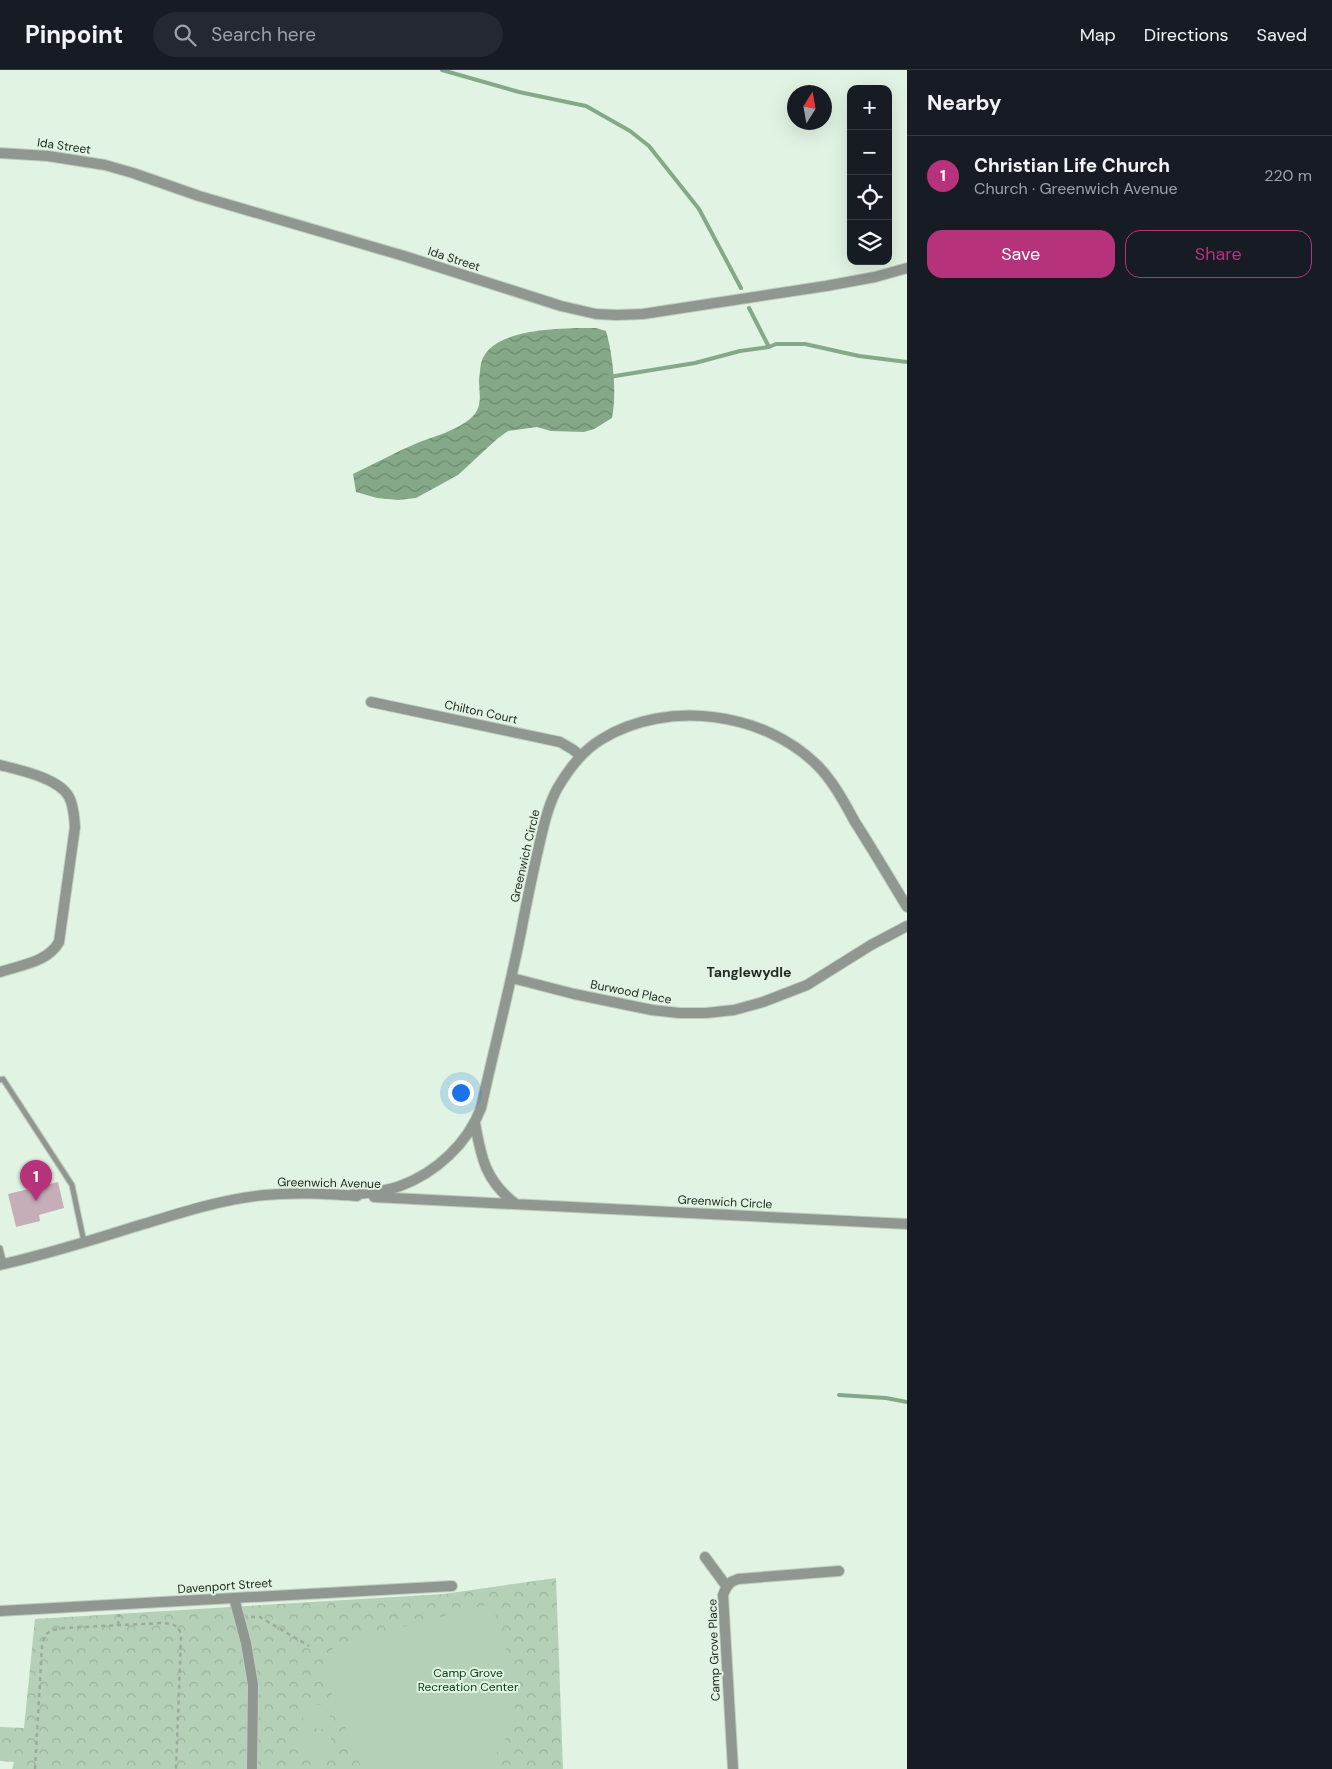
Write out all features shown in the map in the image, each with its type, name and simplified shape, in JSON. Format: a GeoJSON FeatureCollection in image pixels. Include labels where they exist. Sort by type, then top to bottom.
{"type":"FeatureCollection","features":[{"type":"Feature","properties":{"kind":"street","name":"Ida Street"},"geometry":{"type":"LineString","coordinates":[[0,153],[48,156],[105,165],[199,196],[404,256],[561,306],[596,314],[643,314],[875,277],[907,268]]}},
{"type":"Feature","properties":{"kind":"street","name":"Chilton Court"},"geometry":{"type":"LineString","coordinates":[[371,702],[560,742],[581,756]]}},
{"type":"Feature","properties":{"kind":"street","name":"Greenwich Circle"},"geometry":{"type":"LineString","coordinates":[[350,1195],[383,1191],[413,1181],[451,1153],[476,1123],[512,978],[544,823],[557,790],[568,771],[581,756],[600,740],[618,730],[659,718],[712,717],[742,723],[767,731],[790,743],[804,753],[830,780],[907,907]]}},
{"type":"Feature","properties":{"kind":"street"},"geometry":{"type":"LineString","coordinates":[[0,765],[58,785],[70,798],[76,827],[60,942],[48,956],[0,972]]}},
{"type":"Feature","properties":{"kind":"street","name":"Burwood Place"},"geometry":{"type":"LineString","coordinates":[[512,978],[574,994],[652,1010],[706,1013],[734,1010],[770,1000],[807,985],[871,945],[907,926]]}},
{"type":"Feature","properties":{"kind":"street","name":"Greenwich Circle"},"geometry":{"type":"LineString","coordinates":[[476,1123],[479,1150],[486,1171],[494,1184],[516,1204],[907,1224]]}},
{"type":"Feature","properties":{"kind":"street","name":"Greenwich Avenue"},"geometry":{"type":"LineString","coordinates":[[2,1264],[84,1242],[192,1209],[228,1200],[265,1194],[301,1193],[516,1204]]}},
{"type":"Feature","properties":{"kind":"street"},"geometry":{"type":"LineString","coordinates":[[705,1557],[727,1587]]}},
{"type":"Feature","properties":{"kind":"street","name":"Camp Grove Place"},"geometry":{"type":"LineString","coordinates":[[733,1769],[723,1595],[727,1587],[731,1582],[738,1579],[839,1572]]}},
{"type":"Feature","properties":{"kind":"street","name":"Davenport Street"},"geometry":{"type":"LineString","coordinates":[[0,1612],[452,1586]]}},
{"type":"Feature","properties":{"kind":"street"},"geometry":{"type":"LineString","coordinates":[[234,1598],[246,1643],[253,1685],[252,1769]]}},
{"type":"Feature","properties":{"kind":"lane"},"geometry":{"type":"LineString","coordinates":[[0,1080],[3,1079],[72,1185],[84,1242]]}},
{"type":"Feature","properties":{"kind":"lane"},"geometry":{"type":"LineString","coordinates":[[0,1248],[2,1264]]}},
{"type":"Feature","properties":{"kind":"path"},"geometry":{"type":"LineString","coordinates":[[239,1616],[260,1618],[309,1646]]}},
{"type":"Feature","properties":{"kind":"path"},"geometry":{"type":"LineString","coordinates":[[35,1769],[44,1636],[50,1630],[63,1628],[162,1623],[172,1624],[179,1628],[181,1637],[176,1769]]}},
{"type":"Feature","properties":{"kind":"green space","name":"Camp Grove Recreation Center"},"geometry":{"type":"Polygon","coordinates":[[[556,1578],[563,1769],[12,1769],[14,1762],[0,1761],[0,1727],[24,1728],[35,1619],[444,1594],[556,1578]]]}},
{"type":"Feature","properties":{"kind":"green space"},"geometry":{"type":"Polygon","coordinates":[[[492,1603],[510,1662],[516,1721],[487,1769],[362,1769],[321,1668],[335,1645],[492,1603]]]}},
{"type":"Feature","properties":{"kind":"green space"},"geometry":{"type":"Polygon","coordinates":[[[304,1705],[330,1705],[330,1730],[303,1727],[304,1705]]]}},
{"type":"Feature","properties":{"kind":"green space"},"geometry":{"type":"Polygon","coordinates":[[[331,1736],[331,1759],[302,1758],[302,1737],[331,1736]]]}},
{"type":"Feature","properties":{"kind":"water"},"geometry":{"type":"Polygon","coordinates":[[[596,328],[606,331],[611,351],[614,374],[612,418],[594,429],[584,432],[551,431],[537,427],[508,431],[458,475],[416,498],[398,500],[377,498],[356,492],[353,474],[407,447],[460,426],[473,416],[479,404],[481,363],[491,348],[502,340],[534,331],[596,328]]]}},
{"type":"Feature","properties":{"kind":"building"},"geometry":{"type":"Polygon","coordinates":[[[58,1182],[64,1208],[39,1215],[40,1221],[16,1227],[8,1194],[58,1182]]]}},
{"type":"Feature","properties":{"kind":"waterway"},"geometry":{"type":"LineString","coordinates":[[442,70],[519,92],[586,106],[630,131],[649,146],[699,209],[741,288]]}},
{"type":"Feature","properties":{"kind":"waterway"},"geometry":{"type":"LineString","coordinates":[[749,308],[769,347]]}},
{"type":"Feature","properties":{"kind":"waterway"},"geometry":{"type":"LineString","coordinates":[[609,377],[695,363],[776,344],[805,344],[859,356],[907,362]]}},
{"type":"Feature","properties":{"kind":"waterway"},"geometry":{"type":"LineString","coordinates":[[839,1395],[886,1398],[907,1402]]}},
{"type":"Feature","properties":{"kind":"place","name":"Christian Life Church"},"geometry":{"type":"Point","coordinates":[36,1201]}},
{"type":"Feature","properties":{"kind":"district","name":"Tanglewydle"},"geometry":{"type":"Point","coordinates":[749,972]}}]}
